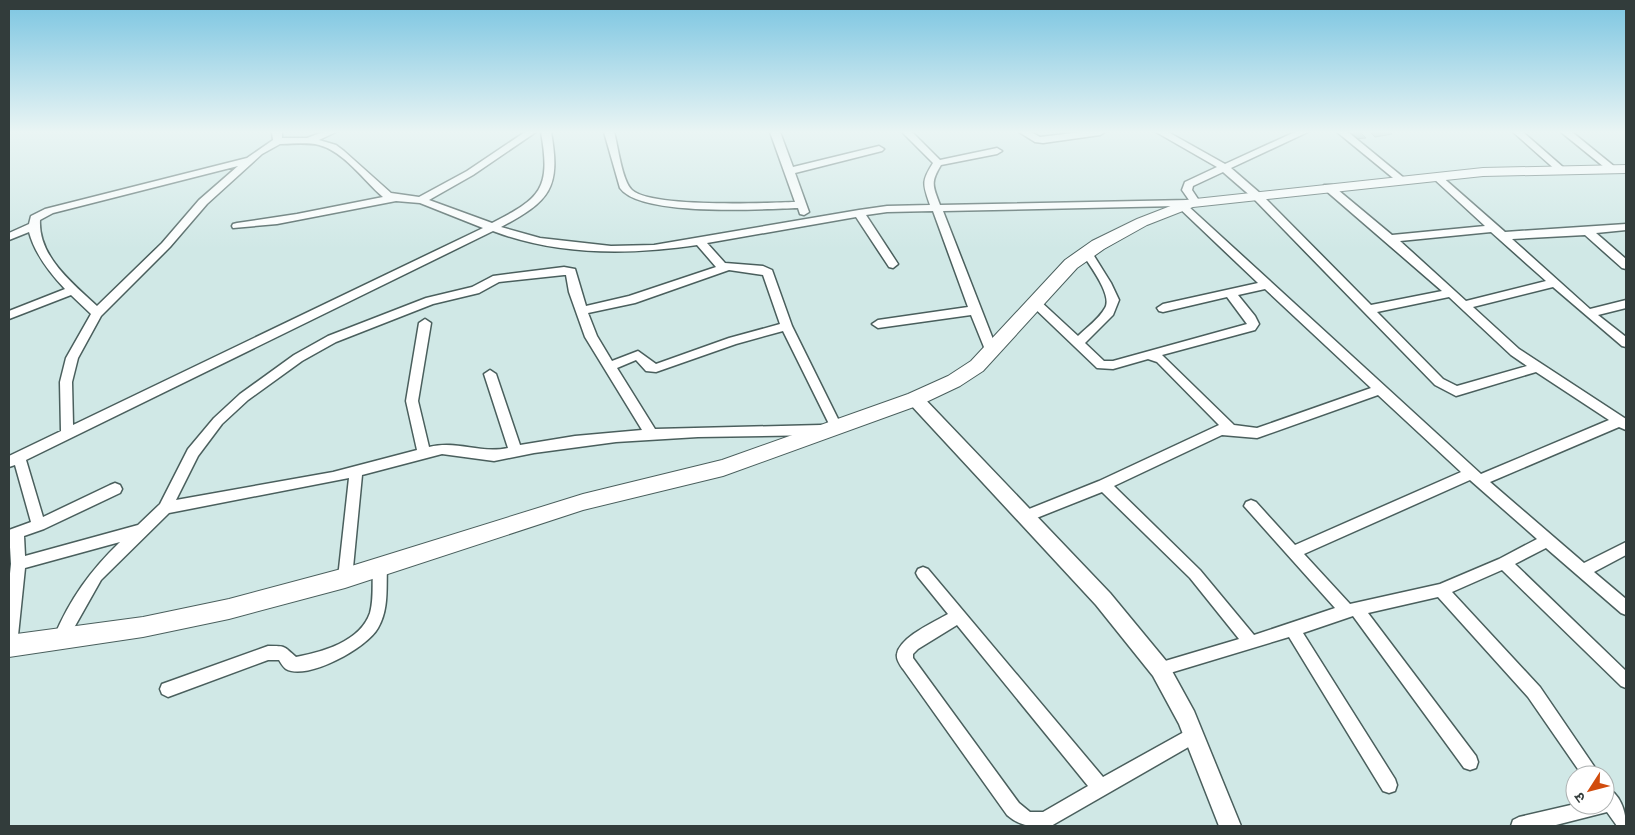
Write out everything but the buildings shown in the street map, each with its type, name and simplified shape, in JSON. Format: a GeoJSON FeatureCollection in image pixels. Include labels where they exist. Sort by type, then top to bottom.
{"type":"FeatureCollection","features":[{"type":"Feature","properties":{"kind":"main road"},"geometry":{"type":"LineString","coordinates":[[9,645],[151,626],[230,609],[345,578],[583,502],[723,468],[915,399],[954,381],[977,366],[992,352],[1071,264],[1117,234],[1189,204],[1328,187],[1483,172],[1523,171]]}},
{"type":"Feature","properties":{"kind":"street"},"geometry":{"type":"LineString","coordinates":[[97,313],[58,275],[46,258],[33,226],[35,218],[49,211],[208,171]]}},
{"type":"Feature","properties":{"kind":"street"},"geometry":{"type":"LineString","coordinates":[[67,434],[66,382],[72,358],[97,313],[166,245],[203,202],[238,171]]}},
{"type":"Feature","properties":{"kind":"street"},"geometry":{"type":"LineString","coordinates":[[360,171],[379,189],[396,198]]}},
{"type":"Feature","properties":{"kind":"street"},"geometry":{"type":"LineString","coordinates":[[421,200],[473,171]]}},
{"type":"Feature","properties":{"kind":"street"},"geometry":{"type":"LineString","coordinates":[[39,525],[14,460],[527,209],[540,199],[547,188],[551,171]]}},
{"type":"Feature","properties":{"kind":"street"},"geometry":{"type":"LineString","coordinates":[[620,171],[625,189],[634,197],[686,205],[726,207],[802,205]]}},
{"type":"Feature","properties":{"kind":"street"},"geometry":{"type":"LineString","coordinates":[[789,171],[807,220]]}},
{"type":"Feature","properties":{"kind":"street"},"geometry":{"type":"LineString","coordinates":[[933,171],[928,179],[936,208],[992,352]]}},
{"type":"Feature","properties":{"kind":"street"},"geometry":{"type":"LineString","coordinates":[[1216,171],[1188,184],[1189,204],[1266,286],[1475,477],[1626,608]]}},
{"type":"Feature","properties":{"kind":"street"},"geometry":{"type":"LineString","coordinates":[[1229,171],[1257,196],[1368,310],[1448,388],[1456,390],[1537,366]]}},
{"type":"Feature","properties":{"kind":"street"},"geometry":{"type":"LineString","coordinates":[[1390,171],[1401,180]]}},
{"type":"Feature","properties":{"kind":"street"},"geometry":{"type":"LineString","coordinates":[[1437,177],[1588,313],[1626,343]]}},
{"type":"Feature","properties":{"kind":"street"},"geometry":{"type":"LineString","coordinates":[[1328,187],[1451,293],[1501,340],[1623,423]]}},
{"type":"Feature","properties":{"kind":"street"},"geometry":{"type":"LineString","coordinates":[[237,226],[292,220],[339,208],[396,198],[421,200],[493,227],[540,241],[565,246],[611,249],[654,248],[807,220],[887,209],[1189,204]]}},
{"type":"Feature","properties":{"kind":"street"},"geometry":{"type":"LineString","coordinates":[[859,213],[892,264]]}},
{"type":"Feature","properties":{"kind":"street"},"geometry":{"type":"LineString","coordinates":[[9,237],[33,226]]}},
{"type":"Feature","properties":{"kind":"street"},"geometry":{"type":"LineString","coordinates":[[1389,239],[1493,228]]}},
{"type":"Feature","properties":{"kind":"street"},"geometry":{"type":"LineString","coordinates":[[1502,236],[1626,228]]}},
{"type":"Feature","properties":{"kind":"street"},"geometry":{"type":"LineString","coordinates":[[1587,231],[1626,265]]}},
{"type":"Feature","properties":{"kind":"street"},"geometry":{"type":"LineString","coordinates":[[165,508],[334,478],[448,448],[484,456],[589,439],[651,434],[831,428],[786,326],[768,273],[763,270],[728,267],[717,262],[700,241]]}},
{"type":"Feature","properties":{"kind":"street"},"geometry":{"type":"LineString","coordinates":[[1077,344],[1109,312],[1113,301],[1087,253]]}},
{"type":"Feature","properties":{"kind":"street"},"geometry":{"type":"LineString","coordinates":[[581,311],[631,300],[728,267]]}},
{"type":"Feature","properties":{"kind":"street"},"geometry":{"type":"LineString","coordinates":[[61,637],[96,576],[165,508],[193,453],[218,421],[244,398],[298,358],[332,339],[430,301],[475,290],[497,279],[564,271],[571,272],[573,275],[574,292],[590,337],[651,434]]}},
{"type":"Feature","properties":{"kind":"street"},"geometry":{"type":"LineString","coordinates":[[1464,305],[1555,284]]}},
{"type":"Feature","properties":{"kind":"street"},"geometry":{"type":"LineString","coordinates":[[1163,308],[1266,286]]}},
{"type":"Feature","properties":{"kind":"street"},"geometry":{"type":"LineString","coordinates":[[9,315],[73,290]]}},
{"type":"Feature","properties":{"kind":"street"},"geometry":{"type":"LineString","coordinates":[[1035,303],[1095,361],[1107,366],[1251,326],[1253,324],[1251,320],[1230,293]]}},
{"type":"Feature","properties":{"kind":"street"},"geometry":{"type":"LineString","coordinates":[[1368,310],[1451,293]]}},
{"type":"Feature","properties":{"kind":"street"},"geometry":{"type":"LineString","coordinates":[[1588,313],[1626,304]]}},
{"type":"Feature","properties":{"kind":"street"},"geometry":{"type":"LineString","coordinates":[[878,324],[975,310]]}},
{"type":"Feature","properties":{"kind":"street"},"geometry":{"type":"LineString","coordinates":[[424,453],[412,400],[425,323]]}},
{"type":"Feature","properties":{"kind":"street"},"geometry":{"type":"LineString","coordinates":[[610,366],[638,355],[642,357],[650,368],[656,368],[786,326]]}},
{"type":"Feature","properties":{"kind":"street"},"geometry":{"type":"LineString","coordinates":[[1149,354],[1161,359],[1229,428],[1246,434],[1257,433],[1379,390]]}},
{"type":"Feature","properties":{"kind":"street"},"geometry":{"type":"LineString","coordinates":[[490,374],[516,451]]}},
{"type":"Feature","properties":{"kind":"street"},"geometry":{"type":"LineString","coordinates":[[915,399],[1127,626],[1160,669],[1187,718],[1230,826]]}},
{"type":"Feature","properties":{"kind":"street"},"geometry":{"type":"LineString","coordinates":[[1294,552],[1475,477],[1623,423]]}},
{"type":"Feature","properties":{"kind":"street"},"geometry":{"type":"LineString","coordinates":[[1024,517],[1104,485],[1220,430],[1229,428]]}},
{"type":"Feature","properties":{"kind":"street"},"geometry":{"type":"LineString","coordinates":[[345,578],[356,472]]}},
{"type":"Feature","properties":{"kind":"street"},"geometry":{"type":"LineString","coordinates":[[1104,485],[1195,574],[1251,643]]}},
{"type":"Feature","properties":{"kind":"street"},"geometry":{"type":"LineString","coordinates":[[9,645],[18,564],[13,535],[39,525],[115,489]]}},
{"type":"Feature","properties":{"kind":"street"},"geometry":{"type":"LineString","coordinates":[[1251,506],[1294,552],[1352,609],[1470,762]]}},
{"type":"Feature","properties":{"kind":"street"},"geometry":{"type":"LineString","coordinates":[[18,564],[140,531]]}},
{"type":"Feature","properties":{"kind":"street"},"geometry":{"type":"LineString","coordinates":[[1160,669],[1251,643],[1352,609],[1441,590],[1504,563],[1548,540]]}},
{"type":"Feature","properties":{"kind":"street"},"geometry":{"type":"LineString","coordinates":[[1584,570],[1626,548]]}},
{"type":"Feature","properties":{"kind":"street"},"geometry":{"type":"LineString","coordinates":[[1504,563],[1626,681]]}},
{"type":"Feature","properties":{"kind":"street"},"geometry":{"type":"LineString","coordinates":[[168,689],[268,653],[283,653],[290,663],[296,664],[343,650],[354,644],[365,635],[377,616],[380,567]]}},
{"type":"Feature","properties":{"kind":"street"},"geometry":{"type":"LineString","coordinates":[[923,573],[1101,788]]}},
{"type":"Feature","properties":{"kind":"street"},"geometry":{"type":"LineString","coordinates":[[1441,590],[1534,692],[1585,765]]}},
{"type":"Feature","properties":{"kind":"street"},"geometry":{"type":"LineString","coordinates":[[959,616],[912,644],[905,651],[905,657],[908,664],[1013,809],[1024,819],[1033,822],[1045,820],[1193,735]]}},
{"type":"Feature","properties":{"kind":"street"},"geometry":{"type":"LineString","coordinates":[[1292,629],[1389,785]]}},
{"type":"Feature","properties":{"kind":"street"},"geometry":{"type":"LineString","coordinates":[[1615,812],[1626,825]]}},
{"type":"Feature","properties":{"kind":"street"},"geometry":{"type":"LineString","coordinates":[[1519,826],[1565,813]]}}]}
